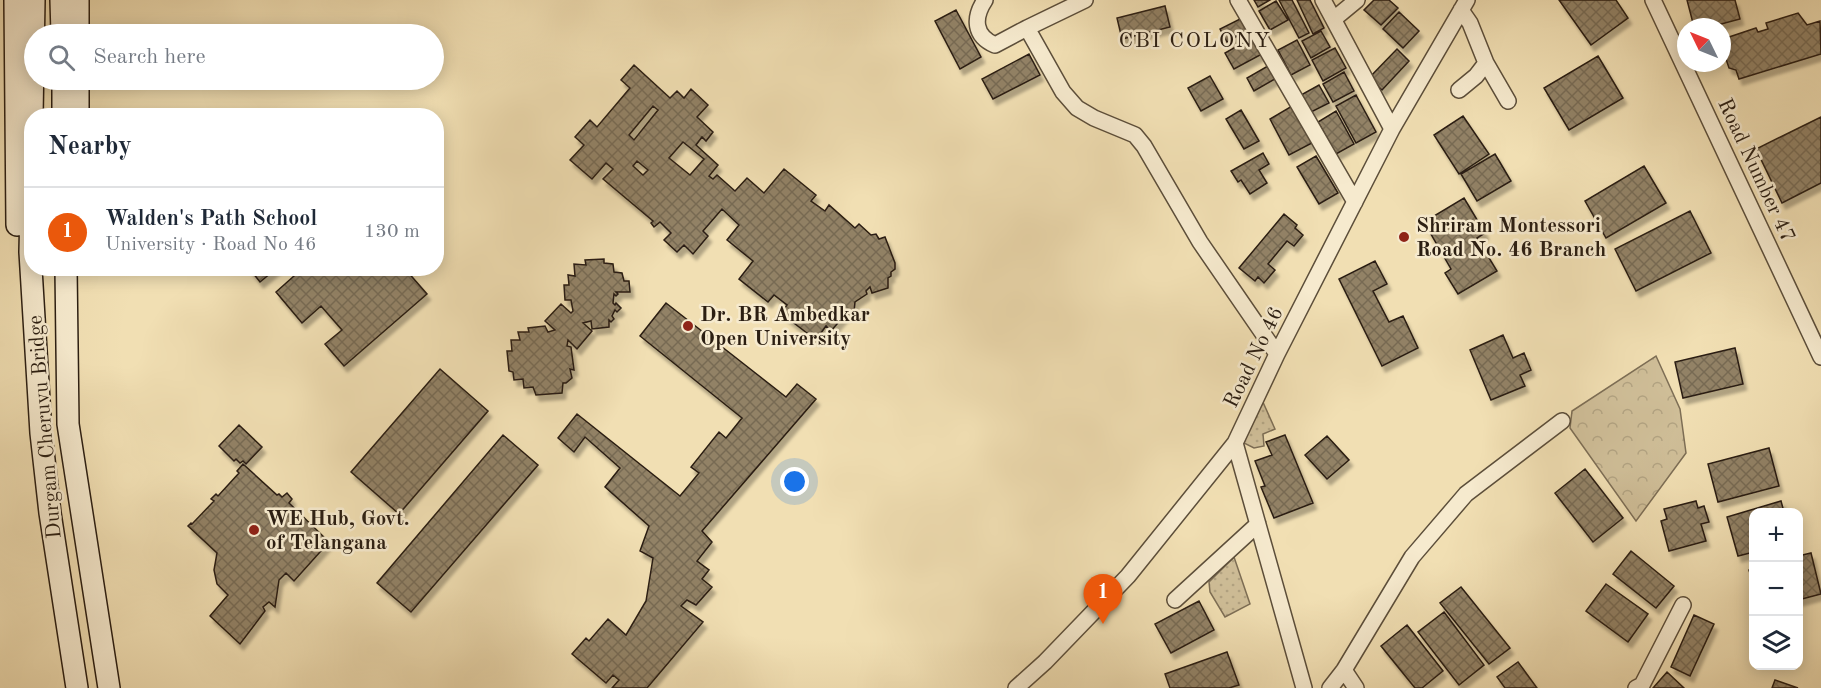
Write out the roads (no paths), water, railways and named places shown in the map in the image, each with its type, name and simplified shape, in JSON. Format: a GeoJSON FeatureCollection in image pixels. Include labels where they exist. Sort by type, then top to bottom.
{"type":"FeatureCollection","features":[{"type":"Feature","properties":{"kind":"main road"},"geometry":{"type":"LineString","coordinates":[[15,0],[17,225],[24,240]]}},
{"type":"Feature","properties":{"kind":"main road"},"geometry":{"type":"LineString","coordinates":[[34,0],[34,24]]}},
{"type":"Feature","properties":{"kind":"main road"},"geometry":{"type":"LineString","coordinates":[[61,0],[62,24]]}},
{"type":"Feature","properties":{"kind":"main road"},"geometry":{"type":"LineString","coordinates":[[78,0],[78,24]]}},
{"type":"Feature","properties":{"kind":"main road"},"geometry":{"type":"LineString","coordinates":[[32,90],[32,108]]}},
{"type":"Feature","properties":{"kind":"main road"},"geometry":{"type":"LineString","coordinates":[[63,90],[63,108]]}},
{"type":"Feature","properties":{"kind":"main road"},"geometry":{"type":"LineString","coordinates":[[78,90],[78,108]]}},
{"type":"Feature","properties":{"kind":"main road","name":"Durgam Cheruvu Bridge"},"geometry":{"type":"LineString","coordinates":[[31,276],[41,433],[47,490],[77,688]]}},
{"type":"Feature","properties":{"kind":"main road","name":"Durgam Cheruvu Bridge"},"geometry":{"type":"LineString","coordinates":[[66,276],[68,424],[109,688]]}},
{"type":"Feature","properties":{"kind":"street"},"geometry":{"type":"LineString","coordinates":[[985,0],[978,10],[977,28],[985,41],[995,45],[1085,0]]}},
{"type":"Feature","properties":{"kind":"street"},"geometry":{"type":"LineString","coordinates":[[1238,0],[1355,202]]}},
{"type":"Feature","properties":{"kind":"street"},"geometry":{"type":"LineString","coordinates":[[1323,0],[1392,129]]}},
{"type":"Feature","properties":{"kind":"street"},"geometry":{"type":"LineString","coordinates":[[1334,20],[1357,0]]}},
{"type":"Feature","properties":{"kind":"street","name":"Road Number 47"},"geometry":{"type":"LineString","coordinates":[[1653,0],[1821,357]]}},
{"type":"Feature","properties":{"kind":"street"},"geometry":{"type":"LineString","coordinates":[[1464,5],[1486,63],[1508,100]]}},
{"type":"Feature","properties":{"kind":"street","name":"Road No 46"},"geometry":{"type":"LineString","coordinates":[[1016,688],[1046,662],[1128,576],[1235,444],[1277,354],[1392,129],[1464,5]]}},
{"type":"Feature","properties":{"kind":"street"},"geometry":{"type":"LineString","coordinates":[[1027,28],[1063,92],[1077,108],[1094,118],[1135,135],[1144,146],[1200,242],[1277,354]]}},
{"type":"Feature","properties":{"kind":"street"},"geometry":{"type":"LineString","coordinates":[[1460,90],[1476,76],[1486,63]]}},
{"type":"Feature","properties":{"kind":"street"},"geometry":{"type":"LineString","coordinates":[[1330,688],[1344,670],[1412,556],[1466,494],[1562,421]]}},
{"type":"Feature","properties":{"kind":"street"},"geometry":{"type":"LineString","coordinates":[[1235,444],[1304,688]]}},
{"type":"Feature","properties":{"kind":"street"},"geometry":{"type":"LineString","coordinates":[[1174,600],[1258,524]]}},
{"type":"Feature","properties":{"kind":"street"},"geometry":{"type":"LineString","coordinates":[[1636,688],[1642,685],[1683,604]]}},
{"type":"Feature","properties":{"kind":"street"},"geometry":{"type":"LineString","coordinates":[[1344,670],[1356,688]]}},
{"type":"Feature","properties":{"kind":"place","name":"Shriram Montessori Road No. 46 Branch"},"geometry":{"type":"Point","coordinates":[1404,237]}},
{"type":"Feature","properties":{"kind":"place","name":"Dr. BR Ambedkar Open University"},"geometry":{"type":"Point","coordinates":[688,326]}},
{"type":"Feature","properties":{"kind":"place","name":"WE Hub, Govt. of Telangana"},"geometry":{"type":"Point","coordinates":[254,530]}},
{"type":"Feature","properties":{"kind":"place","name":"Walden's Path School"},"geometry":{"type":"Point","coordinates":[1103,624]}},
{"type":"Feature","properties":{"kind":"district","name":"CBI COLONY"},"geometry":{"type":"Point","coordinates":[1195,39]}}]}
